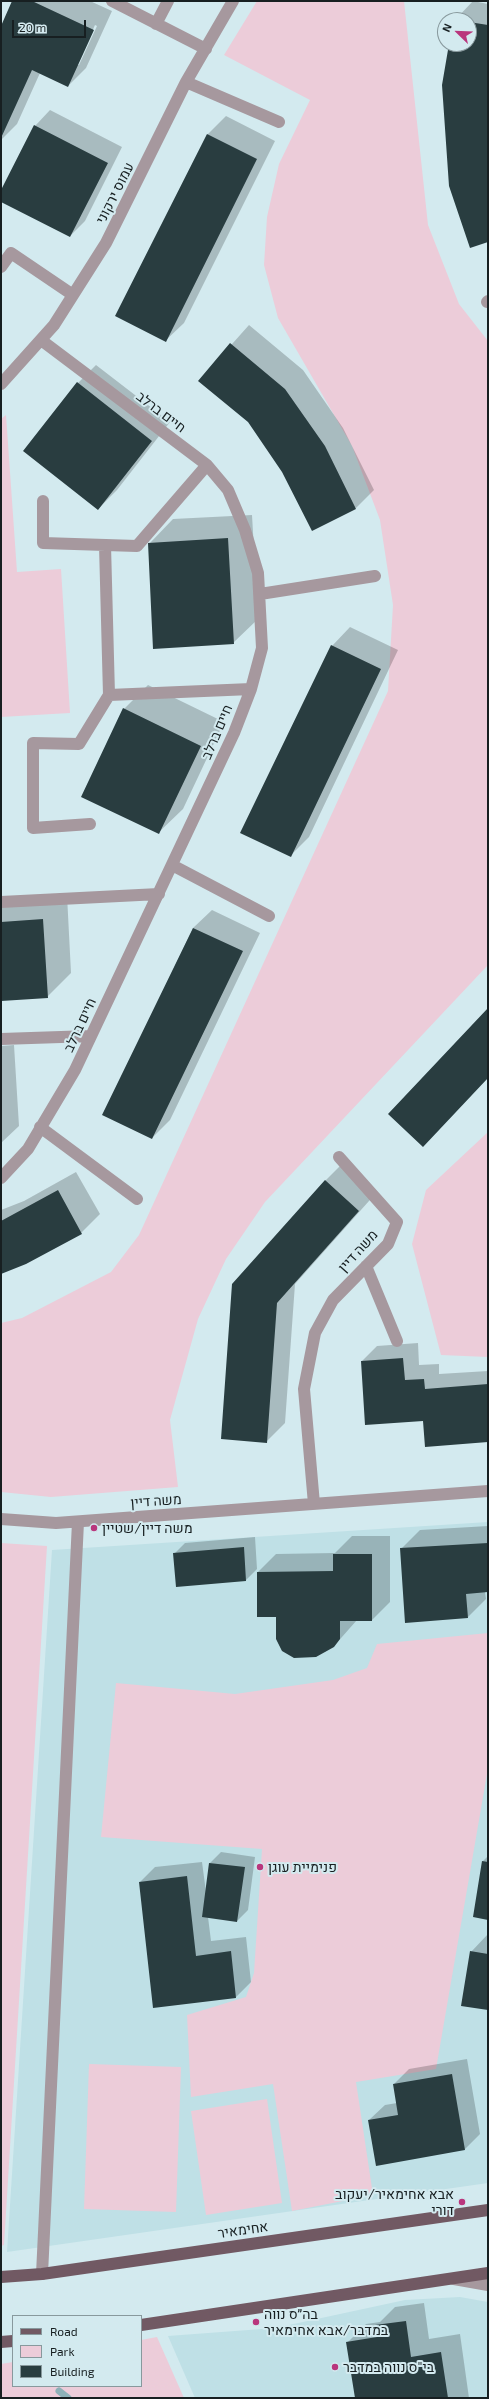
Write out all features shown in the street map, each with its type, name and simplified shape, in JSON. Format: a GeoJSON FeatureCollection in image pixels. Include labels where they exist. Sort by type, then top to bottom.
{"type":"FeatureCollection","features":[{"type":"Feature","properties":{"kind":"main road","name":"אחימאיר"},"geometry":{"type":"LineString","coordinates":[[1,2277],[42,2274],[488,2210]]}},
{"type":"Feature","properties":{"kind":"main road"},"geometry":{"type":"LineString","coordinates":[[142,2325],[488,2273]]}},
{"type":"Feature","properties":{"kind":"main road"},"geometry":{"type":"LineString","coordinates":[[1,2342],[12,2341]]}},
{"type":"Feature","properties":{"kind":"street"},"geometry":{"type":"LineString","coordinates":[[112,1],[206,49]]}},
{"type":"Feature","properties":{"kind":"street"},"geometry":{"type":"LineString","coordinates":[[156,24],[168,1]]}},
{"type":"Feature","properties":{"kind":"street","name":"עמוס ירקוני"},"geometry":{"type":"LineString","coordinates":[[1,384],[54,326],[106,242],[131,196],[186,82],[233,1]]}},
{"type":"Feature","properties":{"kind":"street"},"geometry":{"type":"LineString","coordinates":[[186,82],[279,122]]}},
{"type":"Feature","properties":{"kind":"street"},"geometry":{"type":"LineString","coordinates":[[1,267],[11,253],[73,295]]}},
{"type":"Feature","properties":{"kind":"street","name":"חיים ברלב"},"geometry":{"type":"LineString","coordinates":[[1,1178],[28,1149],[75,1070],[234,733],[251,689],[262,648],[258,573],[245,530],[228,490],[207,465],[42,340]]}},
{"type":"Feature","properties":{"kind":"street"},"geometry":{"type":"LineString","coordinates":[[43,501],[43,543],[137,546],[207,465]]}},
{"type":"Feature","properties":{"kind":"street"},"geometry":{"type":"LineString","coordinates":[[90,824],[33,828],[33,743],[79,744],[109,695],[105,545]]}},
{"type":"Feature","properties":{"kind":"street"},"geometry":{"type":"LineString","coordinates":[[260,594],[375,576]]}},
{"type":"Feature","properties":{"kind":"street"},"geometry":{"type":"LineString","coordinates":[[109,695],[251,689]]}},
{"type":"Feature","properties":{"kind":"street"},"geometry":{"type":"LineString","coordinates":[[172,865],[269,916]]}},
{"type":"Feature","properties":{"kind":"street"},"geometry":{"type":"LineString","coordinates":[[1,902],[159,894]]}},
{"type":"Feature","properties":{"kind":"street"},"geometry":{"type":"LineString","coordinates":[[1,1039],[91,1036]]}},
{"type":"Feature","properties":{"kind":"street"},"geometry":{"type":"LineString","coordinates":[[40,1127],[137,1199]]}},
{"type":"Feature","properties":{"kind":"street","name":"משה דיין"},"geometry":{"type":"LineString","coordinates":[[314,1504],[304,1389],[315,1333],[333,1300],[388,1244],[397,1222],[339,1157]]}},
{"type":"Feature","properties":{"kind":"street"},"geometry":{"type":"LineString","coordinates":[[366,1266],[397,1341]]}},
{"type":"Feature","properties":{"kind":"street","name":"משה דיין"},"geometry":{"type":"LineString","coordinates":[[1,1519],[56,1523],[78,1522],[485,1492]]}},
{"type":"Feature","properties":{"kind":"street"},"geometry":{"type":"LineString","coordinates":[[42,2274],[78,1522]]}},
{"type":"Feature","properties":{"kind":"street"},"geometry":{"type":"LineString","coordinates":[[447,2278],[488,2285]]}},
{"type":"Feature","properties":{"kind":"shaded area","name":"פנימיית עוגן"},"geometry":{"type":"Polygon","coordinates":[[[488,1522],[488,2183],[7,2252],[52,1550],[488,1522]]]}},
{"type":"Feature","properties":{"kind":"shaded area","name":"בי\"ס נווה במדבר"},"geometry":{"type":"Polygon","coordinates":[[[460,2297],[488,2302],[488,2398],[195,2398],[168,2336],[275,2328],[405,2300],[460,2297]]]}},
{"type":"Feature","properties":{"kind":"green space"},"geometry":{"type":"Polygon","coordinates":[[[257,1],[404,1],[428,225],[459,304],[488,341],[488,965],[265,1202],[226,1259],[198,1319],[170,1420],[178,1487],[51,1497],[1,1492],[1,1323],[22,1318],[111,1272],[139,1235],[388,691],[393,605],[380,520],[352,446],[278,318],[264,265],[267,217],[279,164],[310,100],[224,55],[257,1]]]}},
{"type":"Feature","properties":{"kind":"green space"},"geometry":{"type":"Polygon","coordinates":[[[6,415],[17,572],[61,569],[70,713],[1,717],[1,419],[6,415]]]}},
{"type":"Feature","properties":{"kind":"green space"},"geometry":{"type":"Polygon","coordinates":[[[488,1132],[488,1357],[441,1355],[412,1244],[426,1190],[488,1132]]]}},
{"type":"Feature","properties":{"kind":"green space"},"geometry":{"type":"Polygon","coordinates":[[[1,1543],[47,1546],[4,2245],[1,2246],[1,1543]]]}},
{"type":"Feature","properties":{"kind":"green space"},"geometry":{"type":"Polygon","coordinates":[[[488,1633],[488,1768],[436,2069],[356,2082],[373,2195],[292,2211],[273,2084],[191,2097],[187,2015],[246,1997],[254,1973],[262,1849],[101,1837],[116,1683],[235,1694],[333,1680],[367,1668],[377,1644],[488,1633]]]}},
{"type":"Feature","properties":{"kind":"green space"},"geometry":{"type":"Polygon","coordinates":[[[89,2064],[181,2067],[176,2212],[84,2209],[89,2064]]]}},
{"type":"Feature","properties":{"kind":"green space"},"geometry":{"type":"Polygon","coordinates":[[[267,2099],[282,2203],[206,2215],[191,2111],[267,2099]]]}},
{"type":"Feature","properties":{"kind":"green space"},"geometry":{"type":"Polygon","coordinates":[[[157,2337],[184,2398],[1,2398],[1,2364],[12,2362],[12,2387],[142,2387],[142,2340],[157,2337]]]}},
{"type":"Feature","properties":{"kind":"building"},"geometry":{"type":"Polygon","coordinates":[[[12,1],[32,1],[94,30],[68,87],[32,70],[1,138],[1,26],[12,1]]]}},
{"type":"Feature","properties":{"kind":"building"},"geometry":{"type":"Polygon","coordinates":[[[477,23],[488,25],[488,242],[470,248],[449,186],[442,85],[448,52],[477,52],[477,23]]]}},
{"type":"Feature","properties":{"kind":"building"},"geometry":{"type":"Polygon","coordinates":[[[34,125],[108,163],[70,237],[1,202],[1,190],[34,125]]]}},
{"type":"Feature","properties":{"kind":"building"},"geometry":{"type":"Polygon","coordinates":[[[207,134],[257,159],[166,342],[115,316],[207,134]]]}},
{"type":"Feature","properties":{"kind":"building"},"geometry":{"type":"Polygon","coordinates":[[[230,343],[285,389],[325,446],[356,509],[312,531],[282,472],[248,422],[198,381],[230,343]]]}},
{"type":"Feature","properties":{"kind":"building"},"geometry":{"type":"Polygon","coordinates":[[[77,382],[152,441],[98,510],[23,451],[77,382]]]}},
{"type":"Feature","properties":{"kind":"building"},"geometry":{"type":"Polygon","coordinates":[[[228,538],[234,644],[153,649],[148,543],[228,538]]]}},
{"type":"Feature","properties":{"kind":"building"},"geometry":{"type":"Polygon","coordinates":[[[331,645],[381,669],[291,857],[240,833],[331,645]]]}},
{"type":"Feature","properties":{"kind":"building"},"geometry":{"type":"Polygon","coordinates":[[[123,708],[201,746],[159,834],[81,797],[123,708]]]}},
{"type":"Feature","properties":{"kind":"building"},"geometry":{"type":"Polygon","coordinates":[[[43,919],[48,998],[1,1001],[1,922],[43,919]]]}},
{"type":"Feature","properties":{"kind":"building"},"geometry":{"type":"Polygon","coordinates":[[[193,928],[243,951],[152,1139],[102,1115],[193,928]]]}},
{"type":"Feature","properties":{"kind":"building"},"geometry":{"type":"Polygon","coordinates":[[[488,1008],[488,1078],[423,1147],[388,1114],[488,1008]]]}},
{"type":"Feature","properties":{"kind":"building"},"geometry":{"type":"Polygon","coordinates":[[[325,1180],[359,1211],[277,1303],[267,1443],[221,1439],[232,1284],[325,1180]]]}},
{"type":"Feature","properties":{"kind":"building"},"geometry":{"type":"Polygon","coordinates":[[[58,1190],[82,1234],[26,1264],[1,1274],[1,1221],[58,1190]]]}},
{"type":"Feature","properties":{"kind":"building"},"geometry":{"type":"Polygon","coordinates":[[[403,1358],[405,1380],[424,1379],[425,1389],[488,1384],[488,1442],[425,1447],[423,1421],[365,1425],[361,1361],[403,1358]]]}},
{"type":"Feature","properties":{"kind":"building"},"geometry":{"type":"Polygon","coordinates":[[[488,1543],[488,1592],[466,1594],[468,1618],[405,1623],[400,1548],[488,1543]]]}},
{"type":"Feature","properties":{"kind":"building"},"geometry":{"type":"Polygon","coordinates":[[[244,1547],[246,1581],[176,1587],[173,1553],[244,1547]]]}},
{"type":"Feature","properties":{"kind":"building"},"geometry":{"type":"Polygon","coordinates":[[[333,1554],[372,1554],[372,1621],[340,1621],[340,1639],[334,1647],[316,1657],[294,1658],[282,1651],[276,1639],[276,1617],[257,1617],[257,1572],[333,1571],[333,1554]]]}},
{"type":"Feature","properties":{"kind":"building"},"geometry":{"type":"Polygon","coordinates":[[[482,1861],[488,1862],[488,1920],[473,1917],[482,1861]]]}},
{"type":"Feature","properties":{"kind":"building"},"geometry":{"type":"Polygon","coordinates":[[[209,1863],[245,1867],[237,1922],[202,1917],[209,1863]]]}},
{"type":"Feature","properties":{"kind":"building"},"geometry":{"type":"Polygon","coordinates":[[[187,1876],[196,1956],[231,1951],[236,1998],[153,2008],[139,1882],[187,1876]]]}},
{"type":"Feature","properties":{"kind":"building"},"geometry":{"type":"Polygon","coordinates":[[[470,1951],[488,1954],[488,2010],[461,2006],[470,1951]]]}},
{"type":"Feature","properties":{"kind":"building"},"geometry":{"type":"Polygon","coordinates":[[[452,2074],[465,2150],[376,2166],[368,2120],[398,2115],[393,2084],[452,2074]]]}},
{"type":"Feature","properties":{"kind":"building"},"geometry":{"type":"Polygon","coordinates":[[[406,2321],[411,2357],[441,2352],[448,2398],[355,2398],[346,2342],[377,2337],[375,2325],[406,2321]]]}},
{"type":"Feature","properties":{"kind":"waterway"},"geometry":{"type":"LineString","coordinates":[[59,2391],[68,2398]]}},
{"type":"Feature","properties":{"kind":"place","name":"משה דיין/שטיין"},"geometry":{"type":"Point","coordinates":[94,1528]}},
{"type":"Feature","properties":{"kind":"place","name":"פנימיית עוגן"},"geometry":{"type":"Point","coordinates":[260,1867]}},
{"type":"Feature","properties":{"kind":"place","name":"אבא אחימאיר/יעקוב דורי"},"geometry":{"type":"Point","coordinates":[462,2202]}},
{"type":"Feature","properties":{"kind":"place","name":"בה״ס נווה במדבר/אבא אחימאיר"},"geometry":{"type":"Point","coordinates":[256,2322]}},
{"type":"Feature","properties":{"kind":"place","name":"בי\"ס נווה במדבר"},"geometry":{"type":"Point","coordinates":[335,2367]}}]}
